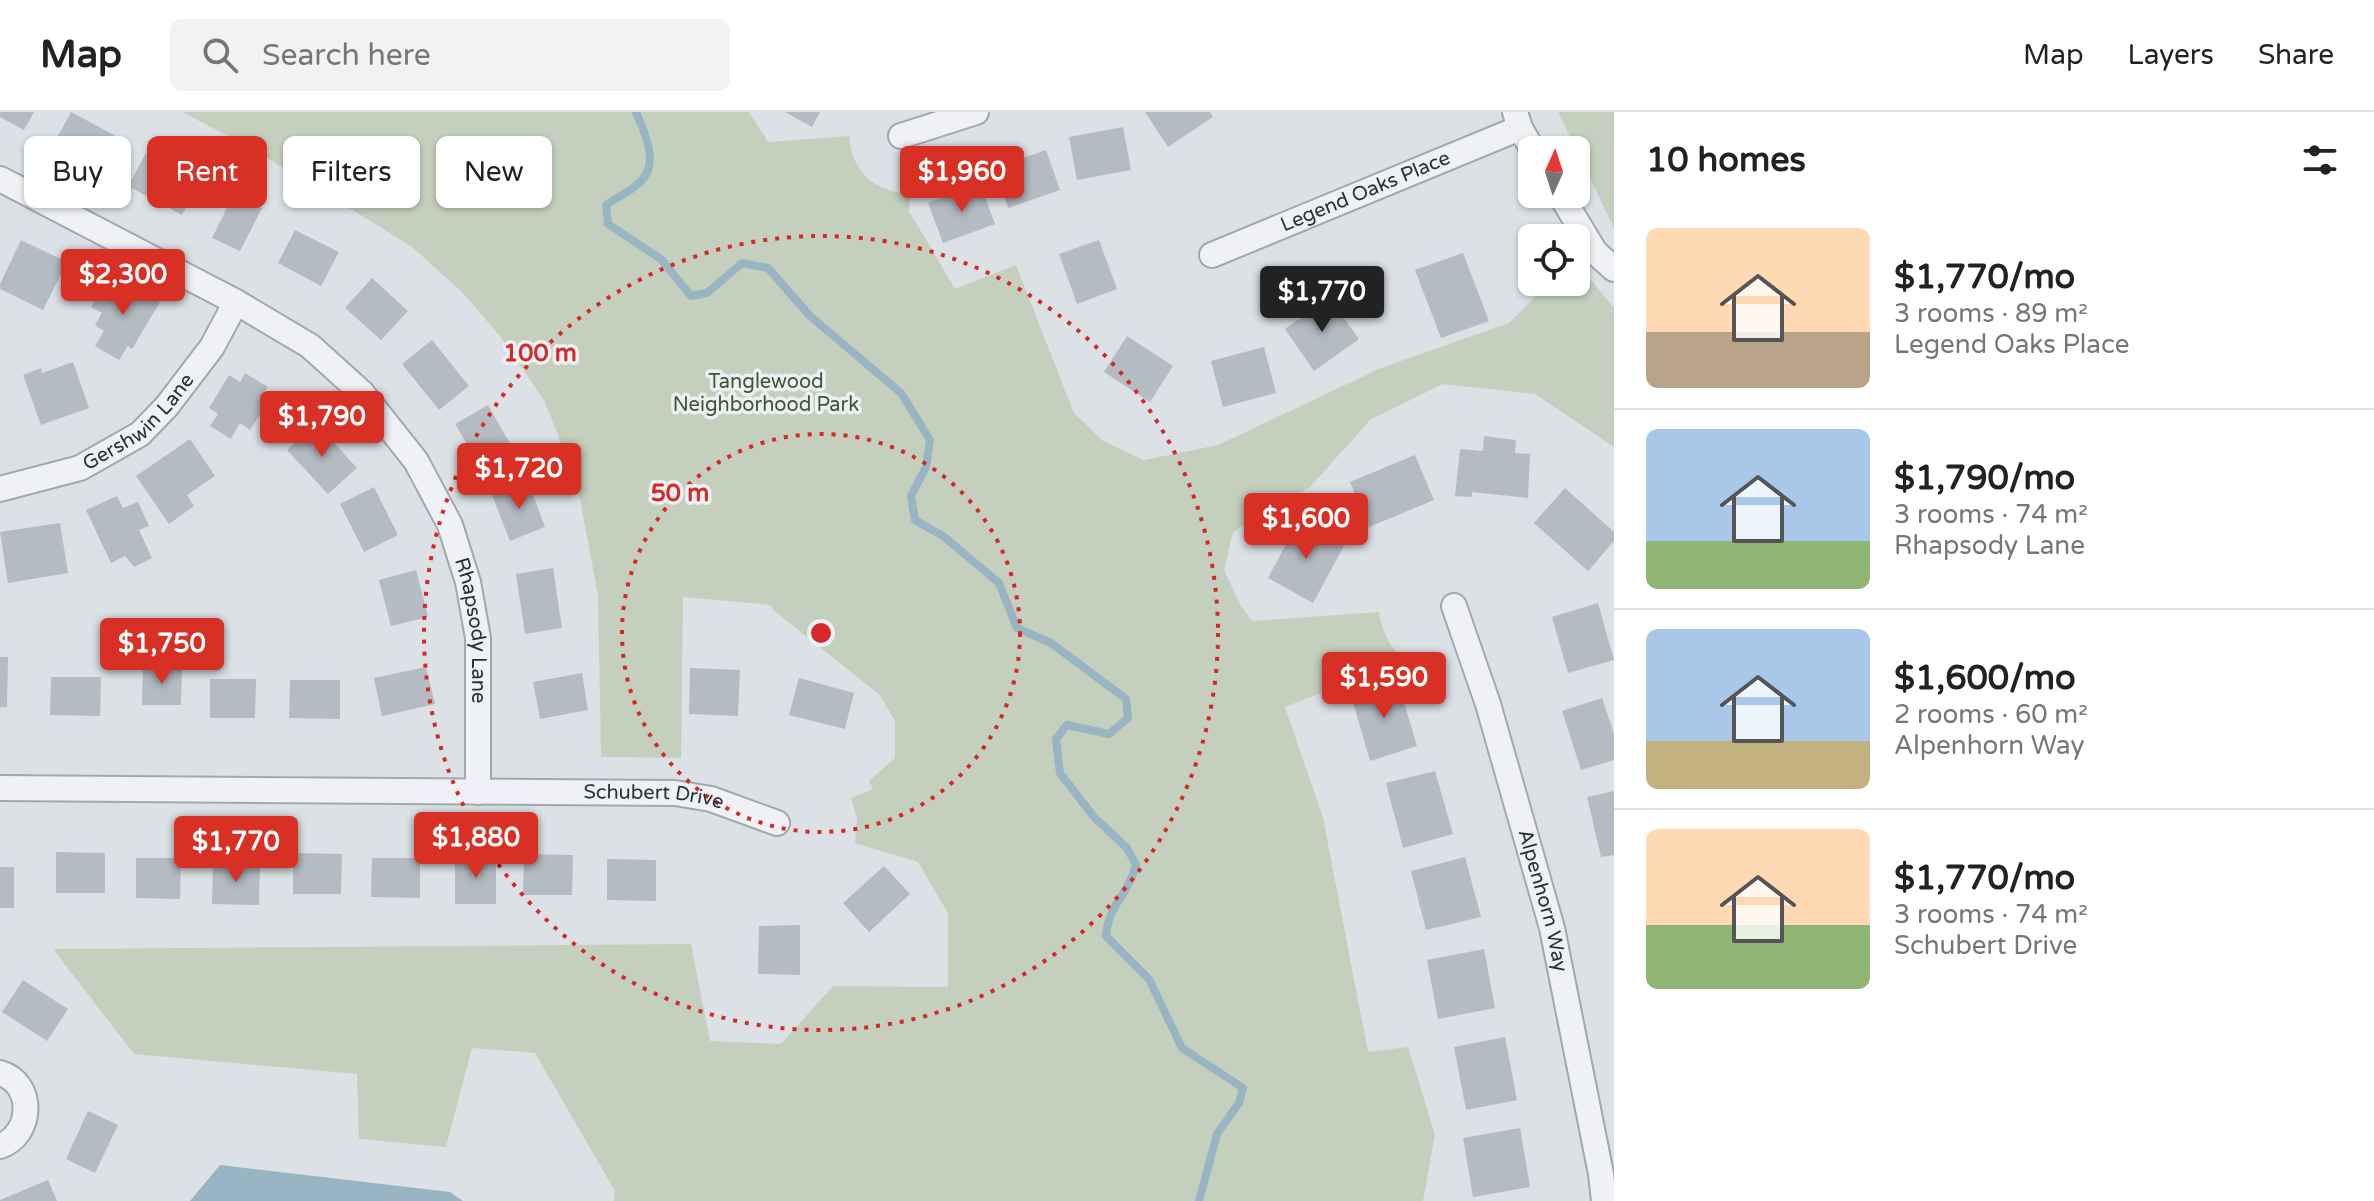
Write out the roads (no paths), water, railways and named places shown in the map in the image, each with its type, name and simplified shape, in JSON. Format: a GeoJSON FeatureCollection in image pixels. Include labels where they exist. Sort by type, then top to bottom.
{"type":"FeatureCollection","features":[{"type":"Feature","properties":{"kind":"street"},"geometry":{"type":"LineString","coordinates":[[901,136],[976,112]]}},
{"type":"Feature","properties":{"kind":"street","name":"Legend Oaks Place"},"geometry":{"type":"LineString","coordinates":[[1212,255],[1517,120]]}},
{"type":"Feature","properties":{"kind":"street","name":"Rhapsody Lane"},"geometry":{"type":"LineString","coordinates":[[0,179],[236,302],[310,346],[362,393],[416,461],[450,525],[468,582],[478,638],[478,792]]}},
{"type":"Feature","properties":{"kind":"street"},"geometry":{"type":"LineString","coordinates":[[1568,208],[1595,252],[1614,269]]}},
{"type":"Feature","properties":{"kind":"street","name":"Gershwin Lane"},"geometry":{"type":"LineString","coordinates":[[0,489],[80,468],[140,434],[167,406],[212,347],[236,302]]}},
{"type":"Feature","properties":{"kind":"street","name":"Alpenhorn Way"},"geometry":{"type":"LineString","coordinates":[[1454,606],[1488,704],[1552,928],[1604,1201]]}},
{"type":"Feature","properties":{"kind":"street","name":"Schubert Drive"},"geometry":{"type":"LineString","coordinates":[[0,788],[675,793],[711,799],[777,823]]}},
{"type":"Feature","properties":{"kind":"street"},"geometry":{"type":"LineString","coordinates":[[0,1073],[17,1084],[26,1101],[26,1115],[18,1135],[0,1146]]}},
{"type":"Feature","properties":{"kind":"water"},"geometry":{"type":"Polygon","coordinates":[[[220,1165],[450,1192],[463,1201],[190,1201],[220,1165]]]}},
{"type":"Feature","properties":{"kind":"waterway"},"geometry":{"type":"LineString","coordinates":[[636,112],[649,149],[649,168],[638,184],[606,205],[608,224],[661,259],[691,296],[707,293],[742,263],[768,268],[810,316],[901,393],[930,440],[926,467],[911,496],[915,520],[943,536],[999,583],[1017,628],[1051,643],[1126,699],[1128,718],[1109,734],[1067,725],[1056,739],[1060,773],[1094,817],[1127,848],[1136,865],[1111,916],[1106,936],[1149,979],[1182,1048],[1243,1088],[1239,1103],[1217,1134],[1199,1201]]}},
{"type":"Feature","properties":{"kind":"park label","name":"Tanglewood Neighborhood Park"},"geometry":{"type":"Point","coordinates":[766,394]}}]}
